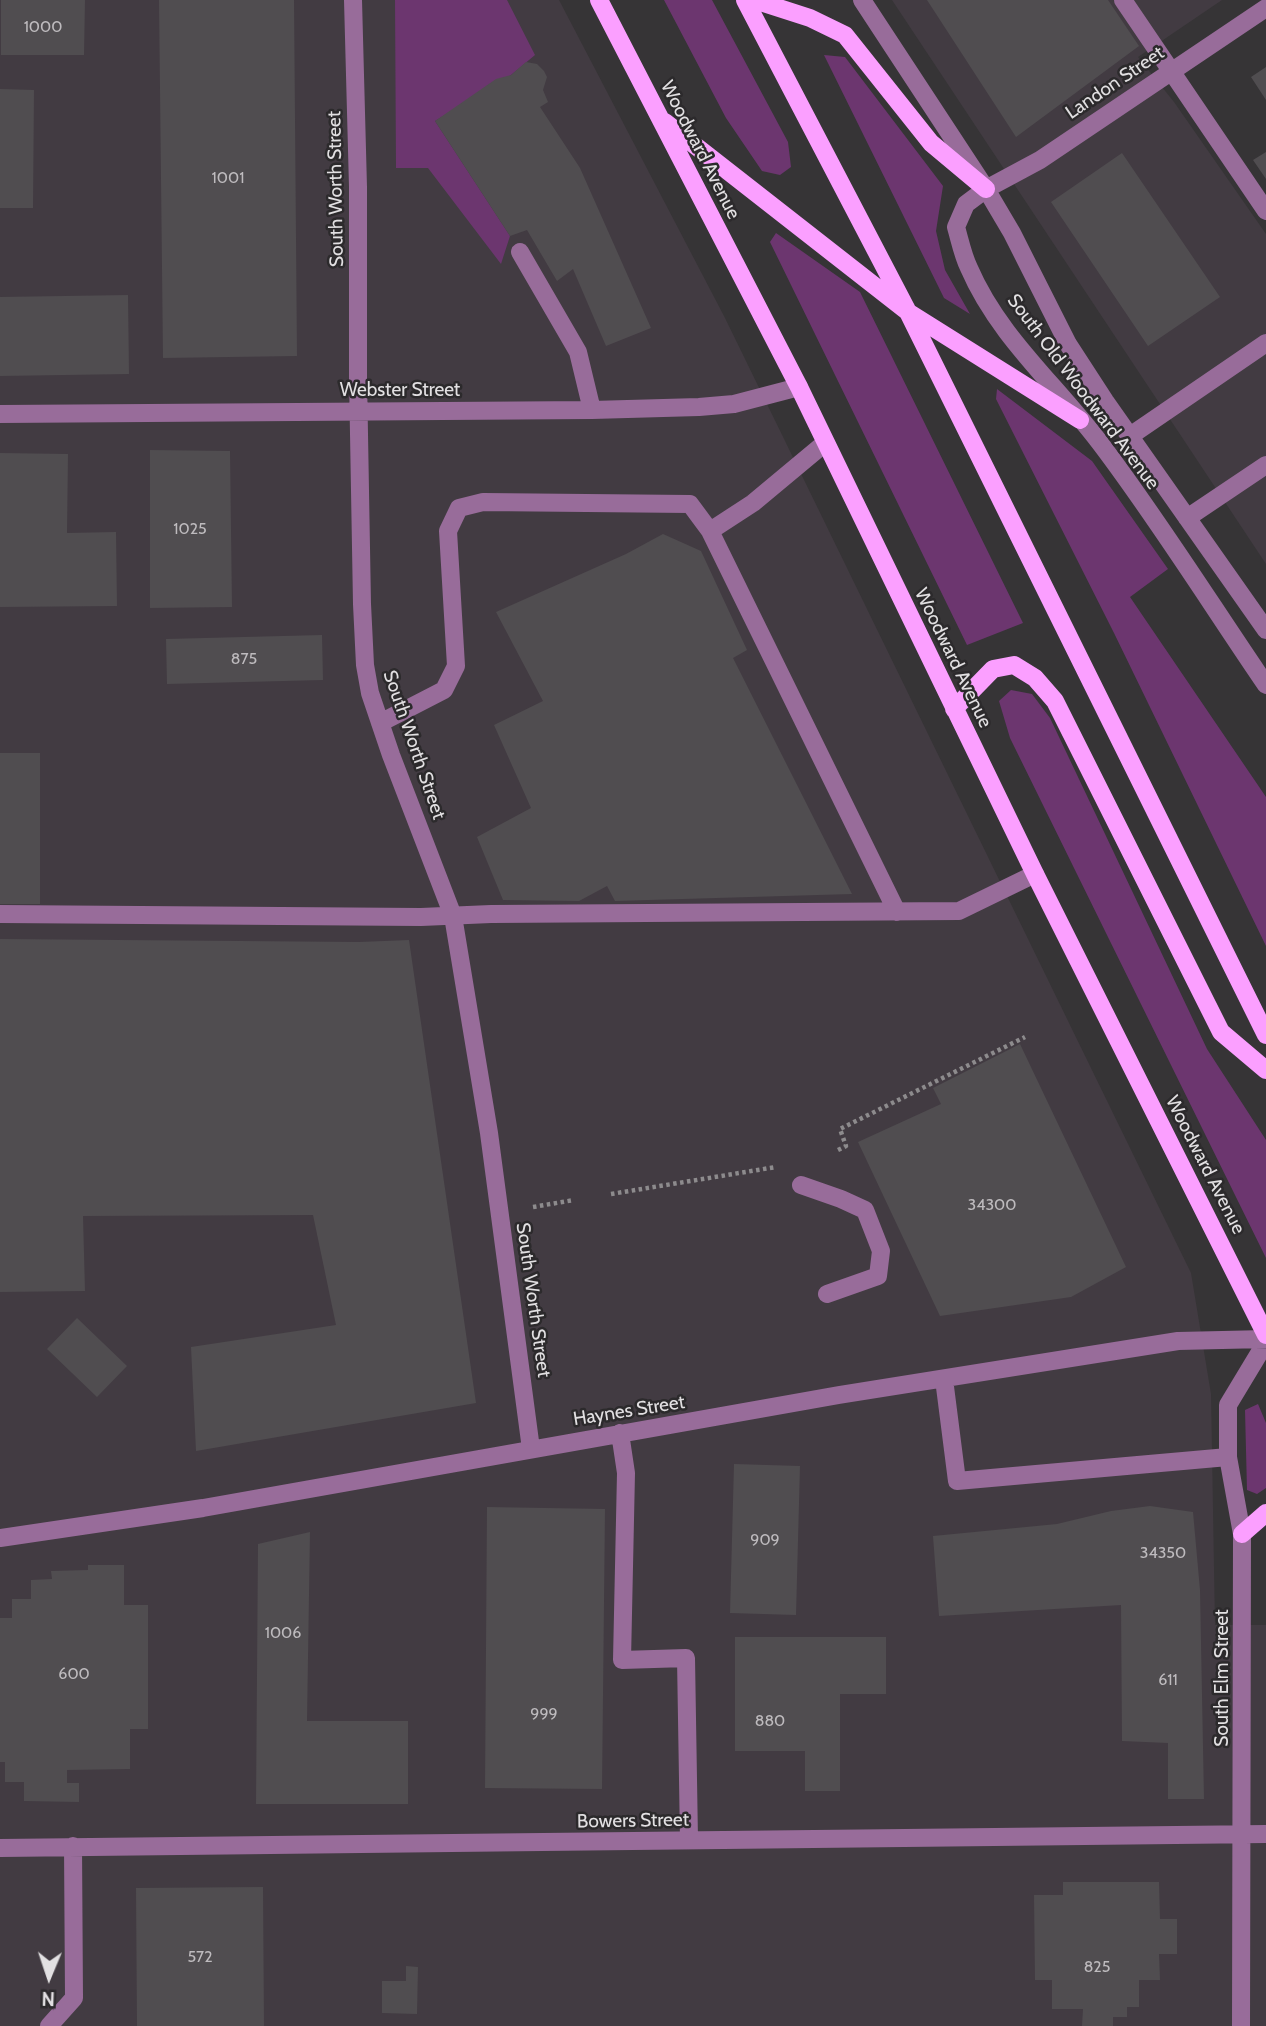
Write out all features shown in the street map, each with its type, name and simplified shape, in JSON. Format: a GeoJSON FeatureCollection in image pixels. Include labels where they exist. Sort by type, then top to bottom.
{"type":"FeatureCollection","features":[{"type":"Feature","properties":{"kind":"main road","name":"Woodward Avenue"},"geometry":{"type":"LineString","coordinates":[[599,0],[799,387],[954,709],[1266,1339]]}},
{"type":"Feature","properties":{"kind":"main road"},"geometry":{"type":"LineString","coordinates":[[745,0],[908,312],[1266,1035]]}},
{"type":"Feature","properties":{"kind":"main road"},"geometry":{"type":"LineString","coordinates":[[754,0],[810,19],[845,35],[931,143],[986,190]]}},
{"type":"Feature","properties":{"kind":"main road"},"geometry":{"type":"LineString","coordinates":[[659,118],[908,312],[1080,420]]}},
{"type":"Feature","properties":{"kind":"main road"},"geometry":{"type":"LineString","coordinates":[[954,709],[993,669],[1014,665],[1035,678],[1055,701],[1221,1032],[1266,1070]]}},
{"type":"Feature","properties":{"kind":"main road"},"geometry":{"type":"LineString","coordinates":[[1242,1534],[1266,1513]]}},
{"type":"Feature","properties":{"kind":"street","name":"South Worth Street"},"geometry":{"type":"LineString","coordinates":[[353,0],[365,665],[370,693],[380,723],[453,916],[489,1133],[531,1449]]}},
{"type":"Feature","properties":{"kind":"street","name":"South Old Woodward Avenue"},"geometry":{"type":"LineString","coordinates":[[862,0],[1012,233],[1068,344],[1266,630]]}},
{"type":"Feature","properties":{"kind":"street"},"geometry":{"type":"LineString","coordinates":[[1123,0],[1266,211]]}},
{"type":"Feature","properties":{"kind":"street","name":"Landon Street"},"geometry":{"type":"LineString","coordinates":[[986,190],[1027,169],[1266,8]]}},
{"type":"Feature","properties":{"kind":"street","name":"South Old Woodward Avenue"},"geometry":{"type":"LineString","coordinates":[[986,190],[967,204],[956,228],[968,268],[1017,346],[1107,451],[1266,685]]}},
{"type":"Feature","properties":{"kind":"street"},"geometry":{"type":"LineString","coordinates":[[520,253],[578,352],[592,410]]}},
{"type":"Feature","properties":{"kind":"street"},"geometry":{"type":"LineString","coordinates":[[1130,436],[1266,344]]}},
{"type":"Feature","properties":{"kind":"street","name":"Webster Street"},"geometry":{"type":"LineString","coordinates":[[0,414],[592,410],[733,404],[799,387]]}},
{"type":"Feature","properties":{"kind":"street"},"geometry":{"type":"LineString","coordinates":[[710,531],[752,503],[825,443]]}},
{"type":"Feature","properties":{"kind":"street"},"geometry":{"type":"LineString","coordinates":[[1187,518],[1266,465]]}},
{"type":"Feature","properties":{"kind":"street"},"geometry":{"type":"LineString","coordinates":[[380,723],[444,690],[456,666],[448,531],[459,508],[483,502],[690,504],[710,531],[897,912]]}},
{"type":"Feature","properties":{"kind":"street"},"geometry":{"type":"LineString","coordinates":[[0,914],[453,916],[959,911],[1035,874]]}},
{"type":"Feature","properties":{"kind":"street"},"geometry":{"type":"LineString","coordinates":[[801,1185],[865,1210],[881,1251],[878,1276],[827,1294]]}},
{"type":"Feature","properties":{"kind":"street","name":"Haynes Street"},"geometry":{"type":"LineString","coordinates":[[0,1538],[203,1508],[620,1433],[1178,1341],[1266,1339]]}},
{"type":"Feature","properties":{"kind":"street","name":"South Elm Street"},"geometry":{"type":"LineString","coordinates":[[1241,2026],[1242,1534],[1228,1457],[1228,1405],[1266,1339]]}},
{"type":"Feature","properties":{"kind":"street"},"geometry":{"type":"LineString","coordinates":[[944,1379],[957,1481],[1228,1457]]}},
{"type":"Feature","properties":{"kind":"street"},"geometry":{"type":"LineString","coordinates":[[620,1433],[626,1473],[622,1660],[686,1658],[689,1840]]}},
{"type":"Feature","properties":{"kind":"street","name":"Bowers Street"},"geometry":{"type":"LineString","coordinates":[[0,1848],[1266,1834]]}},
{"type":"Feature","properties":{"kind":"street"},"geometry":{"type":"LineString","coordinates":[[49,2026],[74,1998],[73,1846]]}},
{"type":"Feature","properties":{"kind":"path"},"geometry":{"type":"LineString","coordinates":[[838,1150],[846,1146],[840,1129],[1025,1037]]}},
{"type":"Feature","properties":{"kind":"path"},"geometry":{"type":"LineString","coordinates":[[611,1194],[776,1167]]}},
{"type":"Feature","properties":{"kind":"path"},"geometry":{"type":"LineString","coordinates":[[533,1207],[574,1200]]}},
{"type":"Feature","properties":{"kind":"shaded area"},"geometry":{"type":"Polygon","coordinates":[[[0,0],[559,0],[725,318],[1191,1273],[1211,1394],[1215,1625],[1266,1625],[1266,2026],[0,2026],[0,0]]]}},
{"type":"Feature","properties":{"kind":"shaded area"},"geometry":{"type":"Polygon","coordinates":[[[395,0],[507,0],[535,55],[511,75],[435,121],[510,236],[501,264],[428,168],[396,168],[395,0]]]}},
{"type":"Feature","properties":{"kind":"shaded area"},"geometry":{"type":"Polygon","coordinates":[[[664,0],[712,0],[788,142],[791,167],[780,175],[762,171],[726,118],[664,0]]]}},
{"type":"Feature","properties":{"kind":"shaded area"},"geometry":{"type":"Polygon","coordinates":[[[892,0],[1222,0],[1138,57],[1174,102],[1266,234],[1266,564],[892,0]]]}},
{"type":"Feature","properties":{"kind":"shaded area"},"geometry":{"type":"Polygon","coordinates":[[[824,55],[845,57],[943,186],[936,231],[945,270],[970,314],[944,298],[824,55]]]}},
{"type":"Feature","properties":{"kind":"shaded area"},"geometry":{"type":"Polygon","coordinates":[[[776,233],[860,292],[1023,623],[967,645],[770,242],[776,233]]]}},
{"type":"Feature","properties":{"kind":"shaded area"},"geometry":{"type":"Polygon","coordinates":[[[997,389],[1092,461],[1168,569],[1130,597],[1266,797],[1266,946],[1114,633],[996,399],[997,389]]]}},
{"type":"Feature","properties":{"kind":"shaded area"},"geometry":{"type":"Polygon","coordinates":[[[1011,690],[1032,694],[1050,718],[1207,1049],[1266,1140],[1266,1258],[1010,738],[999,701],[1011,690]]]}},
{"type":"Feature","properties":{"kind":"shaded area"},"geometry":{"type":"Polygon","coordinates":[[[1258,1404],[1266,1423],[1266,1488],[1257,1494],[1247,1490],[1245,1410],[1258,1404]]]}},
{"type":"Feature","properties":{"kind":"building"},"geometry":{"type":"Polygon","coordinates":[[[1,0],[85,0],[84,55],[1,55],[1,0]]]}},
{"type":"Feature","properties":{"kind":"building"},"geometry":{"type":"Polygon","coordinates":[[[159,0],[294,0],[297,356],[163,358],[159,0]]]}},
{"type":"Feature","properties":{"kind":"building"},"geometry":{"type":"Polygon","coordinates":[[[927,0],[1108,0],[1139,46],[1016,137],[927,0]]]}},
{"type":"Feature","properties":{"kind":"building"},"geometry":{"type":"Polygon","coordinates":[[[526,62],[537,64],[547,77],[543,90],[548,102],[540,107],[580,168],[651,328],[606,346],[573,269],[557,281],[527,230],[510,236],[435,121],[496,79],[511,75],[526,62]]]}},
{"type":"Feature","properties":{"kind":"building"},"geometry":{"type":"Polygon","coordinates":[[[1266,67],[1266,100],[1251,77],[1266,67]]]}},
{"type":"Feature","properties":{"kind":"building"},"geometry":{"type":"Polygon","coordinates":[[[0,89],[34,90],[33,208],[0,208],[0,89]]]}},
{"type":"Feature","properties":{"kind":"building"},"geometry":{"type":"Polygon","coordinates":[[[1266,152],[1266,179],[1253,160],[1266,152]]]}},
{"type":"Feature","properties":{"kind":"building"},"geometry":{"type":"Polygon","coordinates":[[[1122,153],[1220,297],[1148,346],[1051,202],[1122,153]]]}},
{"type":"Feature","properties":{"kind":"building"},"geometry":{"type":"Polygon","coordinates":[[[128,295],[129,374],[0,376],[0,297],[128,295]]]}},
{"type":"Feature","properties":{"kind":"building"},"geometry":{"type":"Polygon","coordinates":[[[150,450],[230,451],[232,607],[150,608],[150,450]]]}},
{"type":"Feature","properties":{"kind":"building"},"geometry":{"type":"Polygon","coordinates":[[[0,453],[68,454],[67,533],[116,532],[117,606],[0,607],[0,453]]]}},
{"type":"Feature","properties":{"kind":"building"},"geometry":{"type":"Polygon","coordinates":[[[663,534],[701,551],[747,650],[733,658],[852,894],[615,901],[607,886],[579,901],[503,900],[477,837],[531,808],[494,725],[543,701],[496,612],[626,554],[663,534]]]}},
{"type":"Feature","properties":{"kind":"building"},"geometry":{"type":"Polygon","coordinates":[[[322,635],[323,680],[167,684],[166,639],[322,635]]]}},
{"type":"Feature","properties":{"kind":"building"},"geometry":{"type":"Polygon","coordinates":[[[0,753],[40,753],[40,904],[0,904],[0,753]]]}},
{"type":"Feature","properties":{"kind":"building"},"geometry":{"type":"Polygon","coordinates":[[[0,939],[359,942],[409,940],[476,1403],[196,1451],[191,1347],[336,1325],[313,1215],[83,1216],[85,1291],[0,1292],[0,939]]]}},
{"type":"Feature","properties":{"kind":"building"},"geometry":{"type":"Polygon","coordinates":[[[1020,1044],[1126,1267],[1071,1297],[940,1316],[858,1142],[941,1104],[933,1088],[1020,1044]]]}},
{"type":"Feature","properties":{"kind":"building"},"geometry":{"type":"Polygon","coordinates":[[[77,1318],[127,1366],[97,1397],[47,1349],[77,1318]]]}},
{"type":"Feature","properties":{"kind":"building"},"geometry":{"type":"Polygon","coordinates":[[[734,1464],[800,1466],[796,1615],[730,1613],[734,1464]]]}},
{"type":"Feature","properties":{"kind":"building"},"geometry":{"type":"Polygon","coordinates":[[[1150,1506],[1193,1512],[1200,1590],[1204,1799],[1168,1799],[1168,1743],[1122,1741],[1121,1605],[939,1616],[933,1536],[1057,1524],[1111,1511],[1150,1506]]]}},
{"type":"Feature","properties":{"kind":"building"},"geometry":{"type":"Polygon","coordinates":[[[487,1507],[605,1509],[602,1789],[485,1788],[487,1507]]]}},
{"type":"Feature","properties":{"kind":"building"},"geometry":{"type":"Polygon","coordinates":[[[310,1532],[307,1721],[408,1721],[408,1804],[256,1804],[258,1544],[310,1532]]]}},
{"type":"Feature","properties":{"kind":"building"},"geometry":{"type":"Polygon","coordinates":[[[88,1565],[124,1565],[124,1605],[148,1605],[148,1729],[130,1729],[130,1769],[67,1770],[67,1783],[79,1783],[79,1802],[24,1801],[24,1782],[5,1782],[5,1762],[0,1762],[0,1618],[12,1618],[12,1599],[31,1599],[31,1580],[52,1579],[51,1571],[88,1570],[88,1565]]]}},
{"type":"Feature","properties":{"kind":"building"},"geometry":{"type":"Polygon","coordinates":[[[735,1637],[886,1637],[886,1694],[840,1694],[840,1791],[805,1791],[805,1751],[735,1751],[735,1637]]]}},
{"type":"Feature","properties":{"kind":"building"},"geometry":{"type":"Polygon","coordinates":[[[1063,1882],[1159,1882],[1160,1919],[1177,1919],[1177,1954],[1159,1954],[1160,1980],[1139,1980],[1139,2007],[1127,2007],[1127,2017],[1113,2017],[1113,2026],[1082,2026],[1083,2009],[1052,2009],[1052,1980],[1035,1980],[1034,1895],[1063,1895],[1063,1882]]]}},
{"type":"Feature","properties":{"kind":"building"},"geometry":{"type":"Polygon","coordinates":[[[263,1887],[264,2026],[137,2026],[136,1888],[263,1887]]]}},
{"type":"Feature","properties":{"kind":"building"},"geometry":{"type":"Polygon","coordinates":[[[406,1966],[418,1967],[417,2014],[382,2013],[382,1981],[406,1981],[406,1966]]]}}]}
